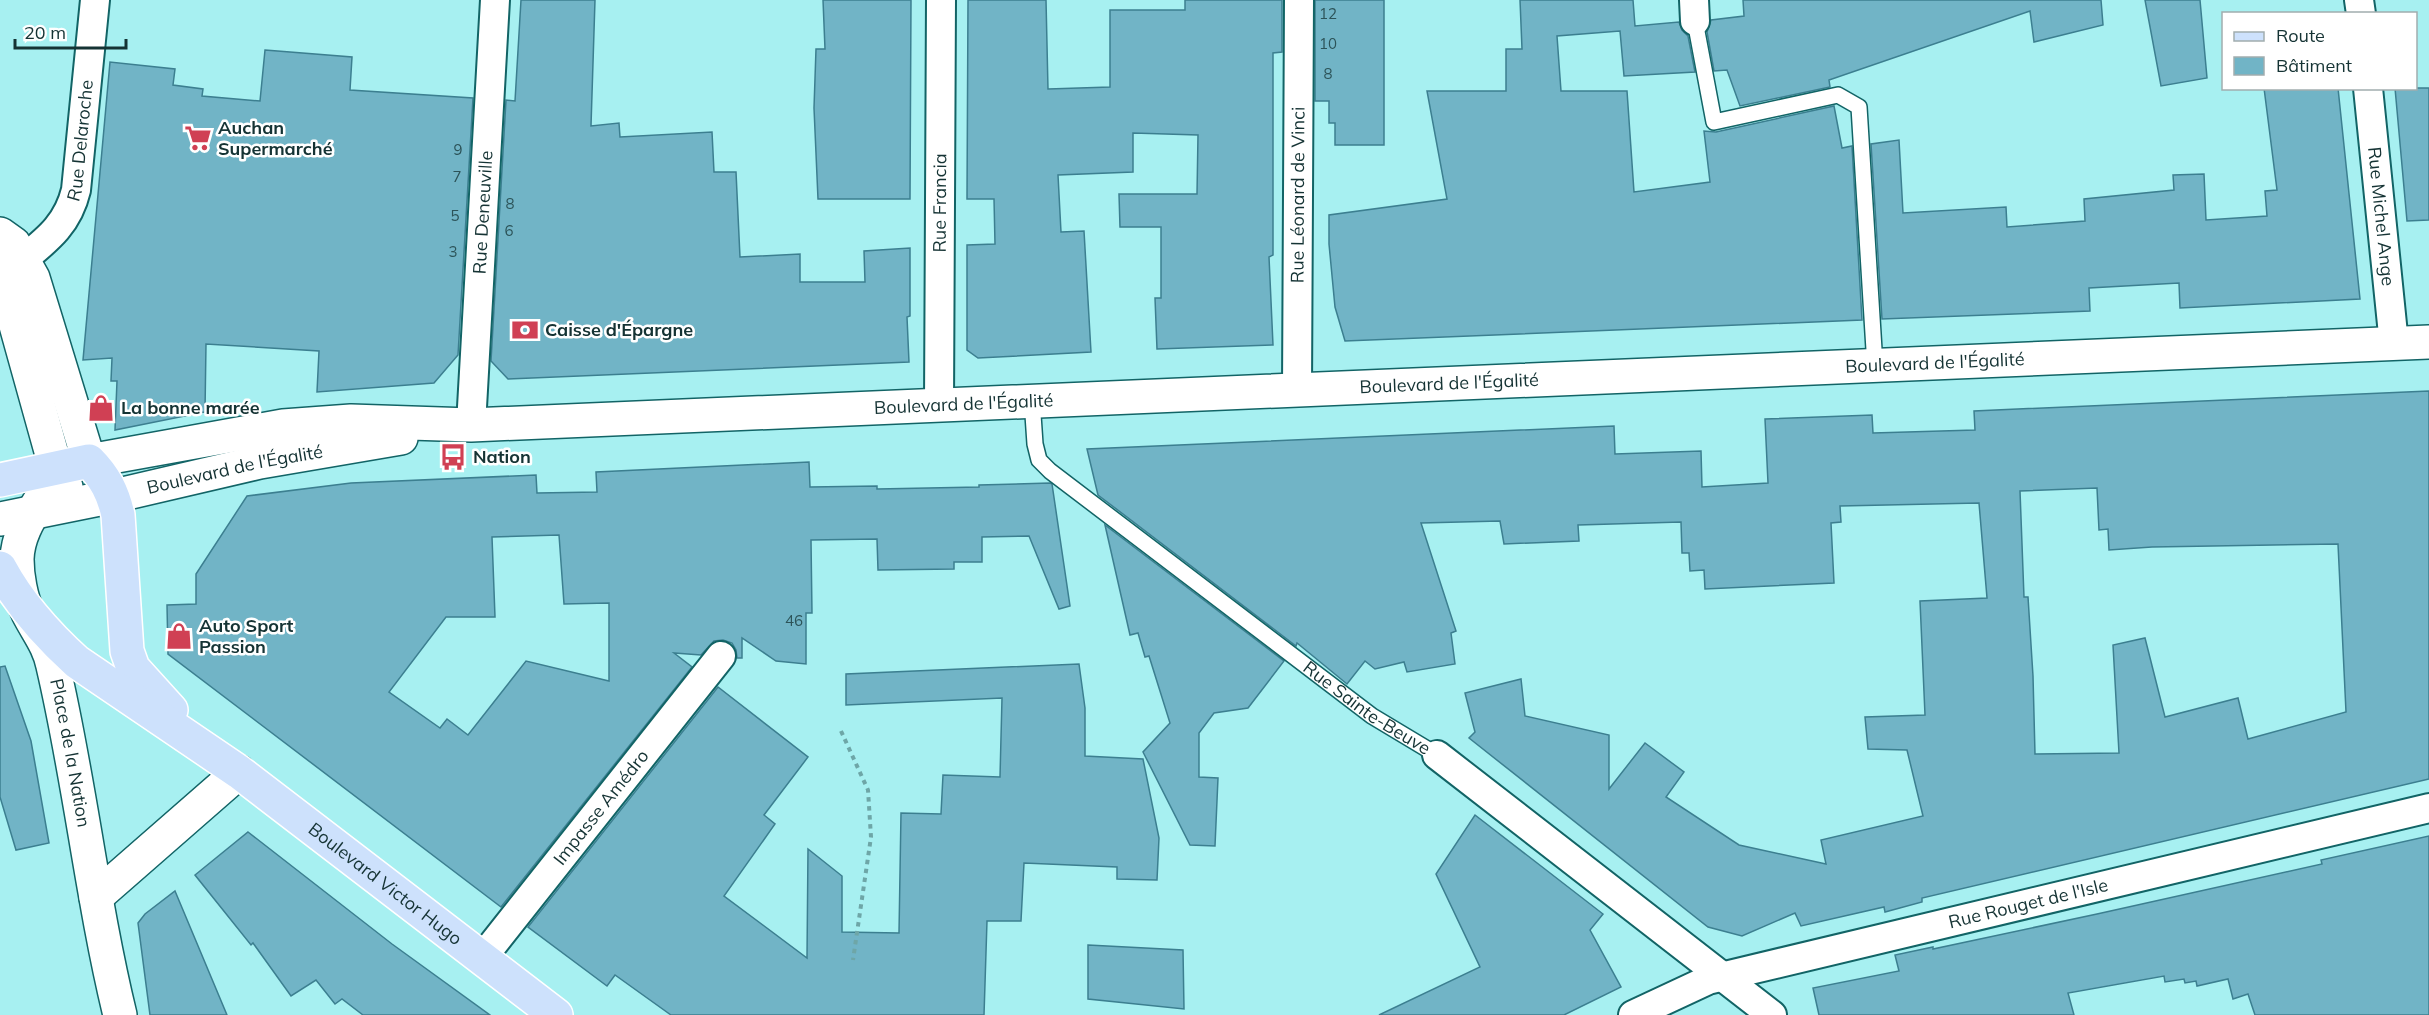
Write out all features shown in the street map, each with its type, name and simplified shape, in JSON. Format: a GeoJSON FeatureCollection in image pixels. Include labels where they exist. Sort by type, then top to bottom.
{"type":"FeatureCollection","features":[{"type":"Feature","properties":{"kind":"main road"},"geometry":{"type":"LineString","coordinates":[[0,234],[14,244],[9,268],[60,479],[69,490],[102,499]]}},
{"type":"Feature","properties":{"kind":"main road"},"geometry":{"type":"LineString","coordinates":[[9,268],[40,296],[89,461]]}},
{"type":"Feature","properties":{"kind":"main road","name":"Boulevard de l'Égalité"},"geometry":{"type":"LineString","coordinates":[[0,480],[89,461],[283,426],[351,422],[471,425],[2429,342]]}},
{"type":"Feature","properties":{"kind":"main road","name":"Boulevard de l'Égalité"},"geometry":{"type":"LineString","coordinates":[[0,519],[102,499],[260,462],[471,425]]}},
{"type":"Feature","properties":{"kind":"main road","name":"Boulevard Victor Hugo"},"geometry":{"type":"LineString","coordinates":[[89,461],[99,471],[102,499],[121,534],[126,651],[133,668],[146,684],[227,763]]}},
{"type":"Feature","properties":{"kind":"main road","name":"Place de la Nation"},"geometry":{"type":"LineString","coordinates":[[57,469],[21,536],[17,561],[22,595],[28,612],[51,655],[68,726],[96,897],[120,1015]]}},
{"type":"Feature","properties":{"kind":"main road","name":"Boulevard Victor Hugo"},"geometry":{"type":"LineString","coordinates":[[0,568],[28,612],[55,643],[77,662],[227,763],[556,1015]]}},
{"type":"Feature","properties":{"kind":"main road"},"geometry":{"type":"LineString","coordinates":[[96,897],[227,763]]}},
{"type":"Feature","properties":{"kind":"street","name":"Rue Delaroche"},"geometry":{"type":"LineString","coordinates":[[9,268],[56,232],[73,207],[95,0]]}},
{"type":"Feature","properties":{"kind":"street","name":"Rue Deneuville"},"geometry":{"type":"LineString","coordinates":[[471,425],[495,0]]}},
{"type":"Feature","properties":{"kind":"street","name":"Rue Francia"},"geometry":{"type":"LineString","coordinates":[[939,405],[941,0]]}},
{"type":"Feature","properties":{"kind":"street","name":"Rue Léonard de Vinci"},"geometry":{"type":"LineString","coordinates":[[1297,390],[1299,0]]}},
{"type":"Feature","properties":{"kind":"street","name":"Rue Michel Ange"},"geometry":{"type":"LineString","coordinates":[[2368,90],[2394,344]]}},
{"type":"Feature","properties":{"kind":"street","name":"Impasse Amédro"},"geometry":{"type":"LineString","coordinates":[[482,958],[721,656]]}},
{"type":"Feature","properties":{"kind":"street","name":"Rue Sainte-Beuve"},"geometry":{"type":"LineString","coordinates":[[1437,755],[1772,1015]]}},
{"type":"Feature","properties":{"kind":"street","name":"Rue Rouget de l'Isle"},"geometry":{"type":"LineString","coordinates":[[1633,1015],[1694,986],[1722,976],[2429,808]]}},
{"type":"Feature","properties":{"kind":"lane"},"geometry":{"type":"LineString","coordinates":[[1694,11],[1714,122],[1838,95],[1859,107],[1875,366]]}},
{"type":"Feature","properties":{"kind":"lane","name":"Rue Sainte-Beuve"},"geometry":{"type":"LineString","coordinates":[[1032,400],[1035,444],[1039,460],[1050,471],[1378,721],[1437,755]]}},
{"type":"Feature","properties":{"kind":"path"},"geometry":{"type":"LineString","coordinates":[[841,731],[868,790],[872,837],[854,960]]}},
{"type":"Feature","properties":{"kind":"building"},"geometry":{"type":"Polygon","coordinates":[[[521,0],[595,0],[591,126],[619,123],[620,137],[712,132],[714,172],[736,172],[740,257],[800,254],[800,282],[865,282],[864,251],[910,248],[910,316],[907,317],[909,362],[508,379],[491,361],[506,100],[515,101],[521,0]]]}},
{"type":"Feature","properties":{"kind":"building"},"geometry":{"type":"Polygon","coordinates":[[[823,0],[911,0],[910,199],[818,199],[814,108],[816,49],[825,49],[823,0]]]}},
{"type":"Feature","properties":{"kind":"building"},"geometry":{"type":"Polygon","coordinates":[[[968,0],[1046,0],[1048,89],[1110,87],[1110,10],[1185,10],[1185,0],[1282,0],[1282,52],[1273,53],[1273,255],[1269,257],[1273,345],[1157,349],[1155,298],[1161,298],[1161,227],[1120,227],[1119,194],[1197,194],[1198,135],[1133,133],[1133,172],[1058,175],[1061,232],[1084,231],[1091,352],[978,358],[967,350],[967,245],[995,244],[994,199],[967,199],[968,0]]]}},
{"type":"Feature","properties":{"kind":"building"},"geometry":{"type":"Polygon","coordinates":[[[1315,0],[1384,0],[1384,145],[1335,145],[1335,123],[1329,123],[1329,101],[1315,101],[1315,0]]]}},
{"type":"Feature","properties":{"kind":"building"},"geometry":{"type":"Polygon","coordinates":[[[1520,0],[1633,0],[1635,26],[1679,22],[1682,30],[1688,36],[1695,72],[1624,76],[1620,31],[1557,36],[1561,91],[1627,91],[1634,192],[1710,182],[1704,131],[1716,132],[1834,106],[1842,148],[1852,146],[1862,320],[1345,341],[1335,307],[1329,244],[1329,215],[1447,199],[1427,91],[1506,91],[1506,49],[1522,49],[1520,0]]]}},
{"type":"Feature","properties":{"kind":"building"},"geometry":{"type":"Polygon","coordinates":[[[1743,0],[2101,0],[2103,25],[2034,42],[2030,11],[1829,80],[1830,87],[1740,106],[1727,70],[1714,71],[1707,32],[1711,20],[1744,16],[1743,0]]]}},
{"type":"Feature","properties":{"kind":"building"},"geometry":{"type":"Polygon","coordinates":[[[2145,0],[2200,0],[2207,78],[2161,86],[2145,0]]]}},
{"type":"Feature","properties":{"kind":"building"},"geometry":{"type":"Polygon","coordinates":[[[265,50],[352,57],[350,90],[473,98],[458,355],[434,383],[317,392],[319,351],[206,344],[205,412],[115,430],[117,381],[111,381],[112,358],[83,360],[110,62],[175,69],[173,85],[203,89],[202,96],[260,101],[265,50]]]}},
{"type":"Feature","properties":{"kind":"building"},"geometry":{"type":"Polygon","coordinates":[[[2429,88],[2429,220],[2407,221],[2395,90],[2429,88]]]}},
{"type":"Feature","properties":{"kind":"building"},"geometry":{"type":"Polygon","coordinates":[[[2264,90],[2338,90],[2360,299],[2180,308],[2179,283],[2089,288],[2090,311],[1882,319],[1871,144],[1899,140],[1903,213],[2006,207],[2007,227],[2085,221],[2084,199],[2174,190],[2173,175],[2204,174],[2206,220],[2267,216],[2265,191],[2277,190],[2264,90]]]}},
{"type":"Feature","properties":{"kind":"building"},"geometry":{"type":"Polygon","coordinates":[[[2429,391],[2429,779],[1922,898],[1922,902],[1885,912],[1884,907],[1801,926],[1795,913],[1742,936],[1708,927],[1469,738],[1475,732],[1465,693],[1521,679],[1525,716],[1609,735],[1609,789],[1645,743],[1684,772],[1666,797],[1739,845],[1826,864],[1821,840],[1923,816],[1907,750],[1868,749],[1865,717],[1925,715],[1920,601],[1987,598],[1979,503],[1840,506],[1841,522],[1831,523],[1834,583],[1705,589],[1704,570],[1690,571],[1689,553],[1682,553],[1681,522],[1578,525],[1579,541],[1504,544],[1500,521],[1421,523],[1456,631],[1451,633],[1455,664],[1407,672],[1404,662],[1375,669],[1365,661],[1347,684],[1297,643],[1296,646],[1098,495],[1087,449],[1614,426],[1615,454],[1701,451],[1702,487],[1768,483],[1765,419],[1872,415],[1873,433],[1975,430],[1974,411],[2429,391]],[[2097,488],[2020,491],[2024,597],[2028,597],[2033,676],[2035,754],[2119,753],[2113,645],[2145,638],[2165,717],[2238,698],[2248,739],[2346,712],[2338,544],[2152,547],[2109,550],[2108,529],[2099,530],[2097,488]]]}},
{"type":"Feature","properties":{"kind":"building"},"geometry":{"type":"Polygon","coordinates":[[[809,462],[810,487],[877,486],[877,489],[1050,483],[1052,484],[1070,606],[1059,609],[1029,536],[982,537],[982,562],[954,562],[954,569],[878,570],[877,539],[811,540],[812,613],[806,613],[806,664],[776,661],[742,638],[742,658],[737,658],[732,643],[723,640],[714,641],[701,655],[674,653],[692,667],[501,907],[168,654],[167,605],[196,604],[196,574],[247,496],[351,483],[536,475],[537,493],[597,492],[596,472],[809,462]],[[559,535],[492,537],[495,617],[446,617],[389,692],[440,728],[447,719],[468,735],[526,661],[609,681],[609,603],[564,604],[559,535]]]}},
{"type":"Feature","properties":{"kind":"building"},"geometry":{"type":"Polygon","coordinates":[[[1105,525],[1284,661],[1248,708],[1214,713],[1199,733],[1199,777],[1218,778],[1215,846],[1190,845],[1143,752],[1170,723],[1149,656],[1145,657],[1138,633],[1130,635],[1105,525]]]}},
{"type":"Feature","properties":{"kind":"building"},"geometry":{"type":"Polygon","coordinates":[[[1079,664],[1085,708],[1085,756],[1143,759],[1159,838],[1157,880],[1117,879],[1117,867],[1024,863],[1021,921],[987,921],[984,1015],[671,1015],[615,975],[607,986],[528,927],[718,687],[808,757],[764,815],[775,824],[724,896],[807,958],[808,849],[842,876],[842,932],[899,933],[901,813],[941,814],[943,775],[1000,777],[1002,698],[846,705],[846,674],[1079,664]]]}},
{"type":"Feature","properties":{"kind":"building"},"geometry":{"type":"Polygon","coordinates":[[[5,666],[31,741],[49,843],[16,850],[0,797],[0,667],[5,666]]]}},
{"type":"Feature","properties":{"kind":"building"},"geometry":{"type":"Polygon","coordinates":[[[1475,815],[1603,914],[1590,930],[1621,987],[1564,1015],[1379,1015],[1480,967],[1436,874],[1475,815]]]}},
{"type":"Feature","properties":{"kind":"building"},"geometry":{"type":"Polygon","coordinates":[[[248,832],[392,944],[490,1015],[363,1015],[342,999],[335,1004],[316,980],[291,996],[253,943],[251,945],[195,875],[248,832]]]}},
{"type":"Feature","properties":{"kind":"building"},"geometry":{"type":"Polygon","coordinates":[[[2429,836],[2429,1015],[2255,1015],[2248,994],[2233,999],[2228,979],[2197,986],[2196,981],[2185,983],[2184,979],[2165,982],[2164,976],[2068,993],[2074,1015],[1819,1015],[1813,988],[1899,971],[1895,955],[1933,947],[1933,949],[2322,864],[2321,860],[2429,836]]]}},
{"type":"Feature","properties":{"kind":"building"},"geometry":{"type":"Polygon","coordinates":[[[175,891],[227,1015],[150,1015],[138,923],[145,914],[175,891]]]}},
{"type":"Feature","properties":{"kind":"building"},"geometry":{"type":"Polygon","coordinates":[[[1088,945],[1183,950],[1184,1009],[1088,999],[1088,945]]]}},
{"type":"Feature","properties":{"kind":"place","name":"Auchan Supermarché"},"geometry":{"type":"Point","coordinates":[198,138]}},
{"type":"Feature","properties":{"kind":"place","name":"Caisse d'Épargne"},"geometry":{"type":"Point","coordinates":[525,330]}},
{"type":"Feature","properties":{"kind":"place","name":"La bonne marée"},"geometry":{"type":"Point","coordinates":[101,408]}},
{"type":"Feature","properties":{"kind":"place","name":"Nation"},"geometry":{"type":"Point","coordinates":[453,457]}},
{"type":"Feature","properties":{"kind":"place","name":"Auto Sport Passion"},"geometry":{"type":"Point","coordinates":[179,636]}}]}
